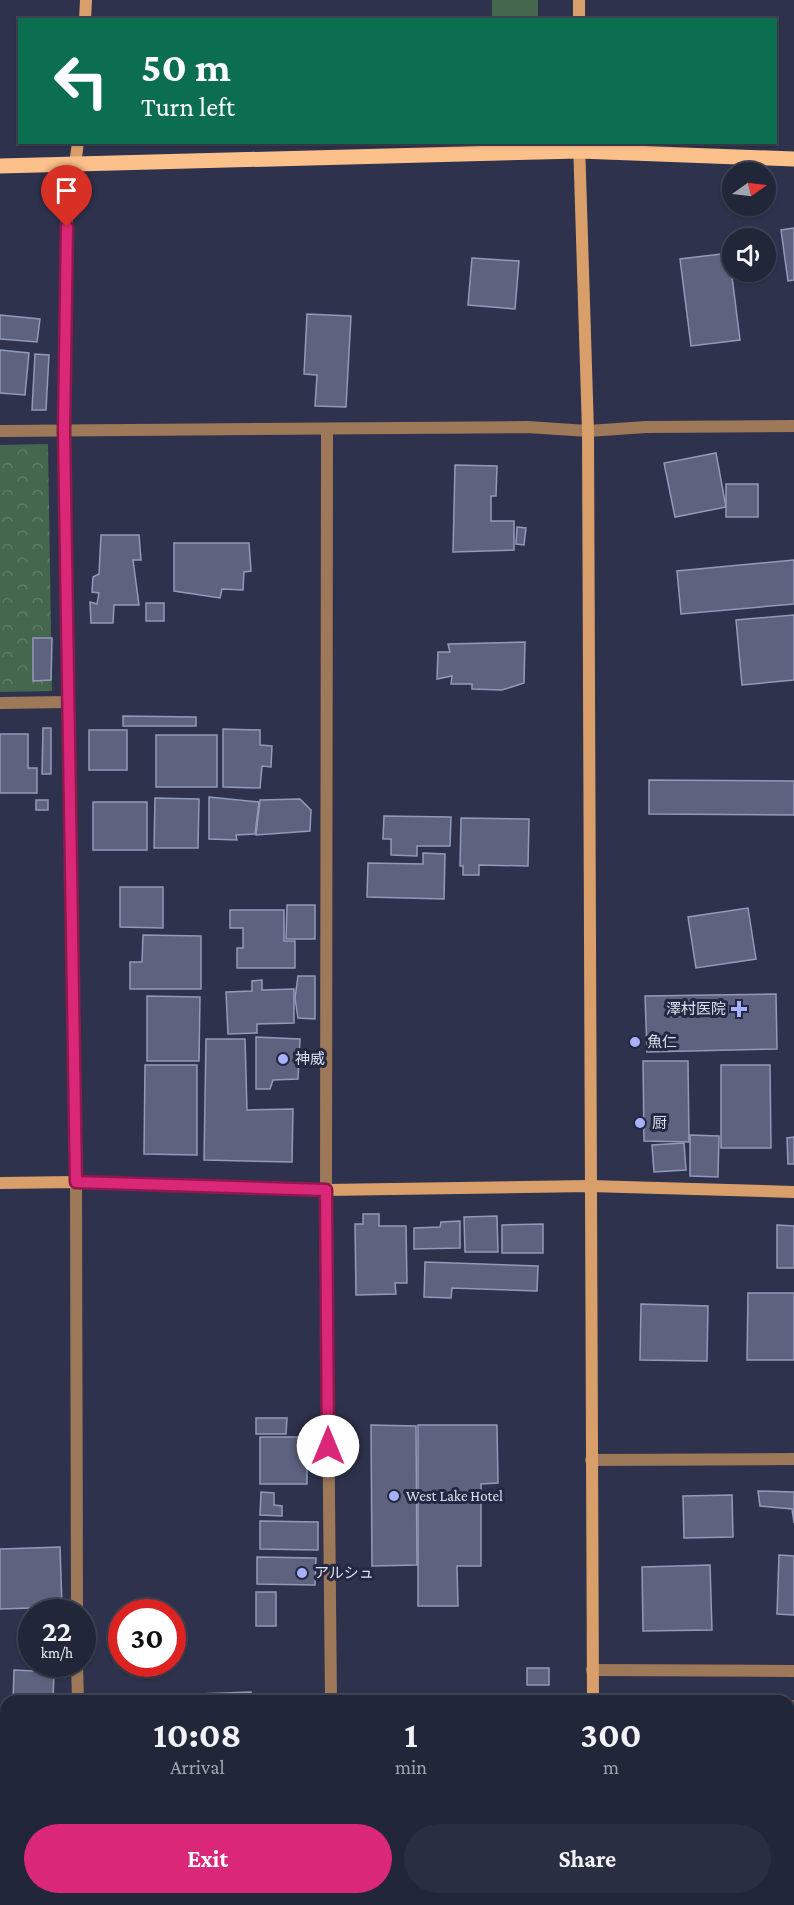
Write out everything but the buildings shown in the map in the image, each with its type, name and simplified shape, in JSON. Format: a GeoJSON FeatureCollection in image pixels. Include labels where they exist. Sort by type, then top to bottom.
{"type":"FeatureCollection","features":[{"type":"Feature","properties":{"kind":"main road"},"geometry":{"type":"LineString","coordinates":[[0,166],[579,147],[794,159]]}},
{"type":"Feature","properties":{"kind":"street"},"geometry":{"type":"LineString","coordinates":[[85,18],[86,0]]}},
{"type":"Feature","properties":{"kind":"street"},"geometry":{"type":"LineString","coordinates":[[579,0],[579,18]]}},
{"type":"Feature","properties":{"kind":"street"},"geometry":{"type":"LineString","coordinates":[[77,1599],[76,1182],[64,430],[67,205],[78,144]]}},
{"type":"Feature","properties":{"kind":"street"},"geometry":{"type":"LineString","coordinates":[[579,147],[588,431],[589,1186],[593,1695]]}},
{"type":"Feature","properties":{"kind":"street"},"geometry":{"type":"LineString","coordinates":[[0,431],[527,427],[588,431],[646,427],[794,426]]}},
{"type":"Feature","properties":{"kind":"street"},"geometry":{"type":"LineString","coordinates":[[327,430],[326,1190],[331,1695]]}},
{"type":"Feature","properties":{"kind":"street"},"geometry":{"type":"LineString","coordinates":[[0,703],[68,702]]}},
{"type":"Feature","properties":{"kind":"street"},"geometry":{"type":"LineString","coordinates":[[0,1183],[76,1182],[326,1190],[589,1186],[794,1192]]}},
{"type":"Feature","properties":{"kind":"street"},"geometry":{"type":"LineString","coordinates":[[591,1460],[794,1459]]}},
{"type":"Feature","properties":{"kind":"street"},"geometry":{"type":"LineString","coordinates":[[592,1670],[794,1671]]}},
{"type":"Feature","properties":{"kind":"street"},"geometry":{"type":"LineString","coordinates":[[77,1677],[78,1695]]}},
{"type":"Feature","properties":{"kind":"green space"},"geometry":{"type":"Polygon","coordinates":[[[492,0],[538,0],[538,18],[492,18],[492,0]]]}},
{"type":"Feature","properties":{"kind":"green space"},"geometry":{"type":"Polygon","coordinates":[[[48,444],[52,691],[0,692],[0,445],[48,444]]]}},
{"type":"Feature","properties":{"kind":"place","name":"澤村医院"},"geometry":{"type":"Point","coordinates":[739,1009]}},
{"type":"Feature","properties":{"kind":"place","name":"魚仁"},"geometry":{"type":"Point","coordinates":[635,1042]}},
{"type":"Feature","properties":{"kind":"place","name":"神威"},"geometry":{"type":"Point","coordinates":[283,1059]}},
{"type":"Feature","properties":{"kind":"place","name":"厨"},"geometry":{"type":"Point","coordinates":[640,1123]}},
{"type":"Feature","properties":{"kind":"place","name":"West Lake Hotel"},"geometry":{"type":"Point","coordinates":[394,1496]}},
{"type":"Feature","properties":{"kind":"place","name":"アルシュ"},"geometry":{"type":"Point","coordinates":[302,1573]}},
{"type":"Feature","properties":{"kind":"route"},"geometry":{"type":"LineString","coordinates":[[67,227],[64,430],[76,1182],[326,1190],[328,1446]]}}]}
